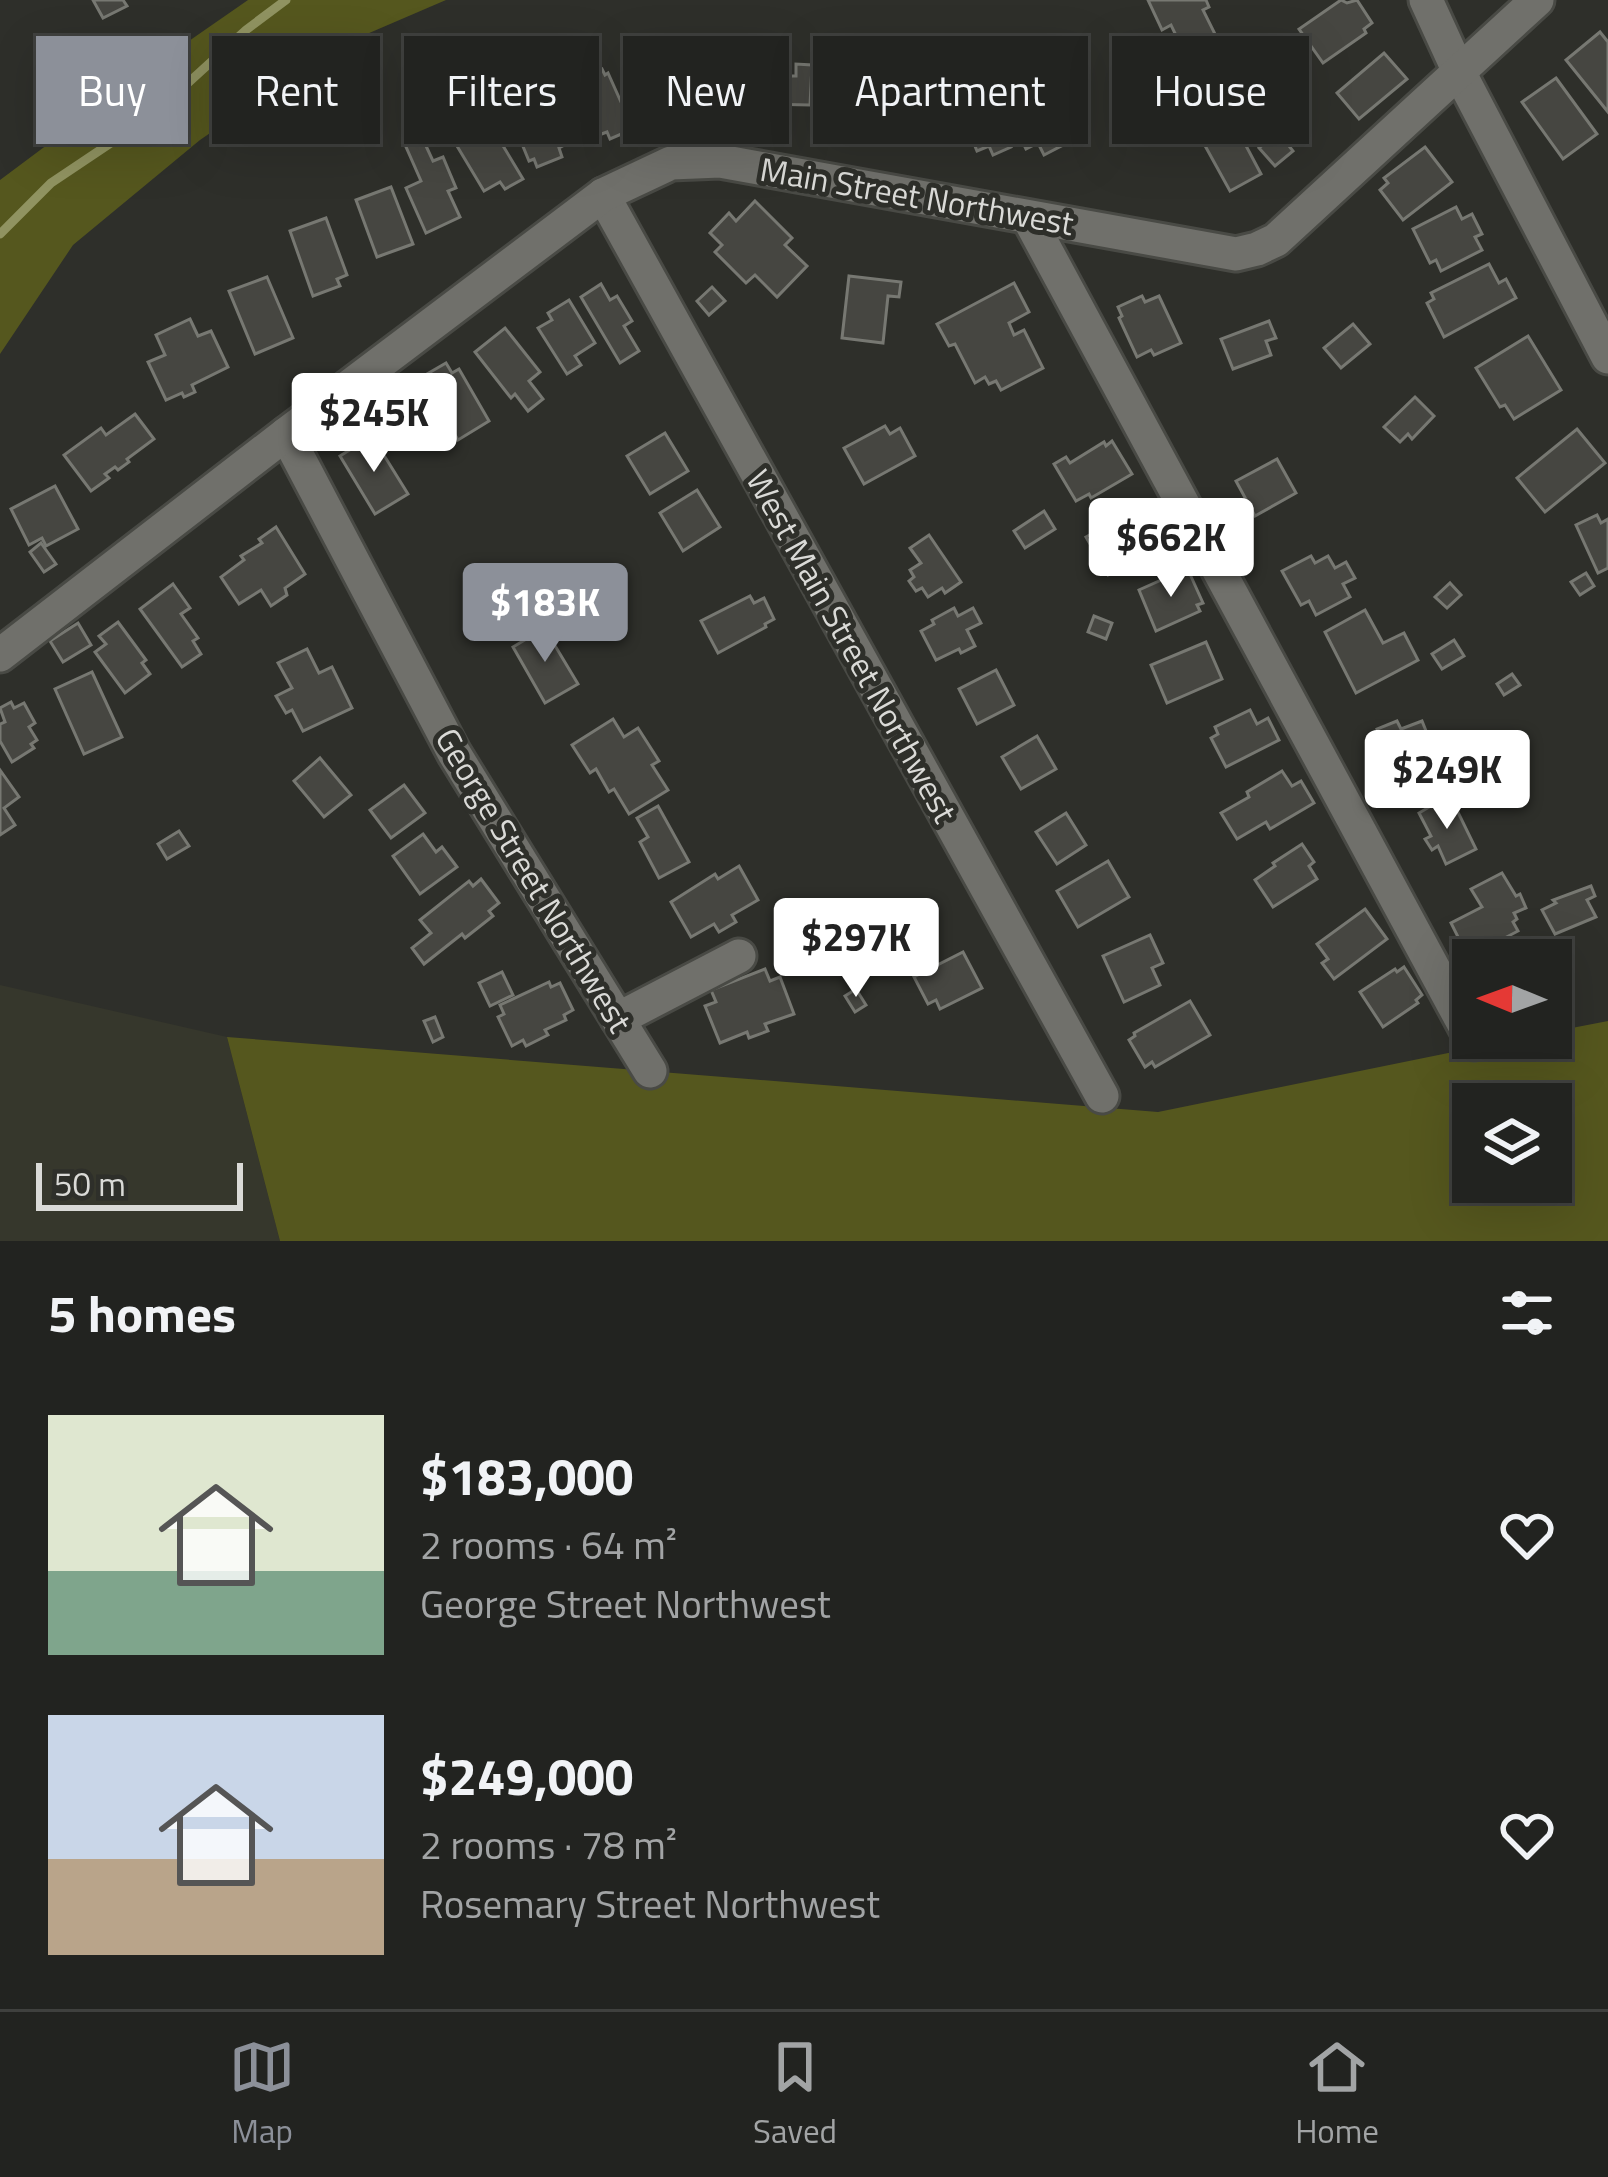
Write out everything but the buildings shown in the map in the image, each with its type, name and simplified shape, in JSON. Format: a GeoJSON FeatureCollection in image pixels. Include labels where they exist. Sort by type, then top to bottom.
{"type":"FeatureCollection","features":[{"type":"Feature","properties":{"kind":"street"},"geometry":{"type":"LineString","coordinates":[[1426,0],[1608,357]]}},
{"type":"Feature","properties":{"kind":"street","name":"Main Street Northwest"},"geometry":{"type":"LineString","coordinates":[[0,655],[603,195],[670,164],[720,161],[1236,254],[1276,241],[1537,0]]}},
{"type":"Feature","properties":{"kind":"street","name":"West Main Street Northwest"},"geometry":{"type":"LineString","coordinates":[[603,195],[1102,1096]]}},
{"type":"Feature","properties":{"kind":"street"},"geometry":{"type":"LineString","coordinates":[[1028,217],[1452,1002]]}},
{"type":"Feature","properties":{"kind":"street","name":"George Street Northwest"},"geometry":{"type":"LineString","coordinates":[[286,434],[454,753],[650,1071]]}},
{"type":"Feature","properties":{"kind":"street"},"geometry":{"type":"LineString","coordinates":[[618,1019],[739,956]]}},
{"type":"Feature","properties":{"kind":"shaded area"},"geometry":{"type":"Polygon","coordinates":[[[248,0],[446,0],[362,36],[212,36],[212,132],[73,245],[0,354],[0,180],[48,144],[188,144],[188,42],[248,0]]]}},
{"type":"Feature","properties":{"kind":"shaded area"},"geometry":{"type":"Polygon","coordinates":[[[0,985],[227,1037],[280,1241],[0,1241],[0,985]]]}},
{"type":"Feature","properties":{"kind":"shaded area"},"geometry":{"type":"Polygon","coordinates":[[[1608,1021],[1608,1241],[280,1241],[227,1037],[1158,1112],[1452,1052],[1452,1059],[1572,1059],[1572,1028],[1608,1021]]]}},
{"type":"Feature","properties":{"kind":"waterway"},"geometry":{"type":"LineString","coordinates":[[0,234],[51,183],[154,114],[286,0]]}}]}
